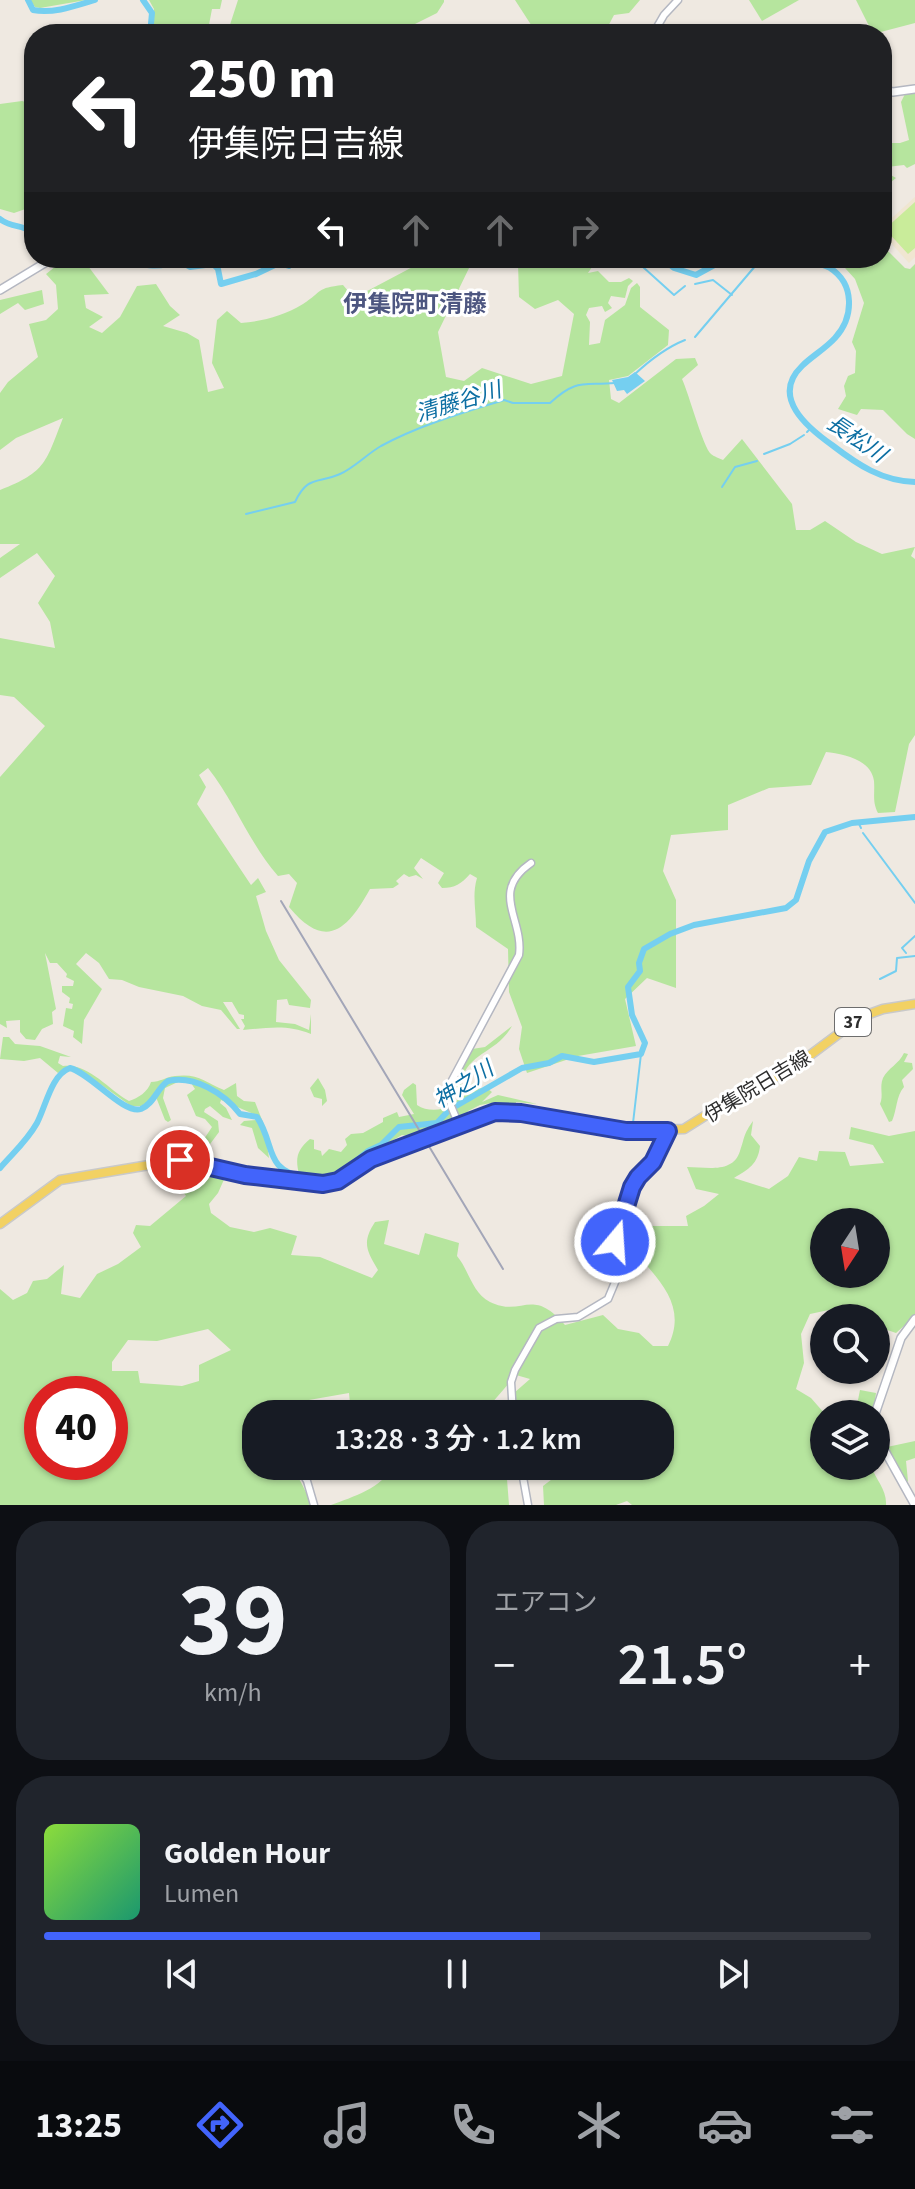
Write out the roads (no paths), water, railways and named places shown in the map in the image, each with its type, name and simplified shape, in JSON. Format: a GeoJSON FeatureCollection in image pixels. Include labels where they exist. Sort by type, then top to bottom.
{"type":"FeatureCollection","features":[{"type":"Feature","properties":{"kind":"main road"},"geometry":{"type":"LineString","coordinates":[[892,91],[915,89]]}},
{"type":"Feature","properties":{"kind":"main road"},"geometry":{"type":"LineString","coordinates":[[0,290],[36,268]]}},
{"type":"Feature","properties":{"kind":"main road","name":"伊集院日吉線"},"geometry":{"type":"LineString","coordinates":[[0,1224],[60,1180],[180,1160],[245,1175],[323,1184],[338,1181],[371,1159],[458,1122],[505,1111],[626,1131],[668,1131],[692,1126],[738,1095],[789,1071],[866,1014],[915,1004]]}},
{"type":"Feature","properties":{"kind":"main road"},"geometry":{"type":"LineString","coordinates":[[880,1400],[901,1338],[915,1319]]}},
{"type":"Feature","properties":{"kind":"main road"},"geometry":{"type":"LineString","coordinates":[[890,1460],[915,1505]]}},
{"type":"Feature","properties":{"kind":"street"},"geometry":{"type":"LineString","coordinates":[[659,24],[678,0]]}},
{"type":"Feature","properties":{"kind":"street"},"geometry":{"type":"LineString","coordinates":[[458,1122],[448,1092],[452,1078],[519,955],[520,945],[510,909],[512,884],[520,871],[531,863]]}},
{"type":"Feature","properties":{"kind":"street"},"geometry":{"type":"LineString","coordinates":[[512,1400],[511,1382],[515,1370],[539,1328],[556,1319],[578,1317],[608,1299],[618,1275],[615,1239],[632,1187],[653,1162],[668,1131]]}},
{"type":"Feature","properties":{"kind":"street"},"geometry":{"type":"LineString","coordinates":[[306,1480],[314,1505]]}},
{"type":"Feature","properties":{"kind":"street"},"geometry":{"type":"LineString","coordinates":[[524,1480],[528,1505]]}},
{"type":"Feature","properties":{"kind":"water"},"geometry":{"type":"Polygon","coordinates":[[[635,372],[645,381],[627,394],[624,390],[617,391],[612,380],[628,377],[635,372]]]}},
{"type":"Feature","properties":{"kind":"waterway"},"geometry":{"type":"LineString","coordinates":[[28,0],[33,10],[48,11],[95,0]]}},
{"type":"Feature","properties":{"kind":"waterway"},"geometry":{"type":"LineString","coordinates":[[143,0],[152,13],[151,24]]}},
{"type":"Feature","properties":{"kind":"waterway","name":"長松川"},"geometry":{"type":"LineString","coordinates":[[0,219],[24,228]]}},
{"type":"Feature","properties":{"kind":"waterway","name":"長松川"},"geometry":{"type":"LineString","coordinates":[[217,268],[221,284],[269,268]]}},
{"type":"Feature","properties":{"kind":"waterway"},"geometry":{"type":"LineString","coordinates":[[644,268],[674,295],[685,286]]}},
{"type":"Feature","properties":{"kind":"waterway","name":"長松川"},"geometry":{"type":"LineString","coordinates":[[674,268],[696,275],[709,268]]}},
{"type":"Feature","properties":{"kind":"waterway","name":"清藤谷川"},"geometry":{"type":"LineString","coordinates":[[695,337],[754,268]]}},
{"type":"Feature","properties":{"kind":"waterway","name":"長松川"},"geometry":{"type":"LineString","coordinates":[[830,268],[848,292],[846,320],[831,342],[802,366],[793,378],[791,400],[796,411],[813,430],[861,465],[892,479],[915,482]]}},
{"type":"Feature","properties":{"kind":"waterway"},"geometry":{"type":"LineString","coordinates":[[695,284],[713,280],[732,295]]}},
{"type":"Feature","properties":{"kind":"waterway","name":"清藤谷川"},"geometry":{"type":"LineString","coordinates":[[635,374],[658,355],[685,340]]}},
{"type":"Feature","properties":{"kind":"waterway","name":"清藤谷川"},"geometry":{"type":"LineString","coordinates":[[246,514],[295,502],[309,484],[340,474],[381,446],[441,420],[504,400],[513,403],[550,403],[574,386],[615,383]]}},
{"type":"Feature","properties":{"kind":"waterway","name":"長松川"},"geometry":{"type":"LineString","coordinates":[[807,432],[810,429]]}},
{"type":"Feature","properties":{"kind":"waterway"},"geometry":{"type":"LineString","coordinates":[[764,454],[804,435]]}},
{"type":"Feature","properties":{"kind":"waterway"},"geometry":{"type":"LineString","coordinates":[[722,487],[735,467],[757,461]]}},
{"type":"Feature","properties":{"kind":"waterway","name":"神之川"},"geometry":{"type":"LineString","coordinates":[[321,1179],[344,1171],[368,1151],[381,1145],[399,1127],[437,1123],[449,1110],[522,1068],[549,1063],[562,1056],[594,1062],[641,1054],[645,1043],[632,1015],[628,987],[640,971],[639,963],[644,949],[694,925],[786,908],[796,900],[809,861],[825,832],[852,823],[915,817]]}},
{"type":"Feature","properties":{"kind":"waterway","name":"神之川"},"geometry":{"type":"LineString","coordinates":[[858,822],[861,828]]}},
{"type":"Feature","properties":{"kind":"waterway"},"geometry":{"type":"LineString","coordinates":[[863,833],[915,903]]}},
{"type":"Feature","properties":{"kind":"waterway"},"geometry":{"type":"LineString","coordinates":[[906,953],[902,948],[915,936]]}},
{"type":"Feature","properties":{"kind":"waterway"},"geometry":{"type":"LineString","coordinates":[[880,979],[896,971],[897,958],[915,956]]}},
{"type":"Feature","properties":{"kind":"waterway"},"geometry":{"type":"LineString","coordinates":[[633,1123],[641,1054]]}},
{"type":"Feature","properties":{"kind":"waterway","name":"神之川"},"geometry":{"type":"LineString","coordinates":[[0,1168],[33,1129],[58,1077],[70,1068],[134,1109],[145,1107],[168,1081],[188,1081],[208,1087],[226,1099],[240,1114],[257,1117],[277,1163],[292,1174],[306,1178]]}},
{"type":"Feature","properties":{"kind":"railway"},"geometry":{"type":"LineString","coordinates":[[281,901],[503,1269]]}},
{"type":"Feature","properties":{"kind":"district","name":"伊集院町清藤"},"geometry":{"type":"Point","coordinates":[415,304]}}]}
